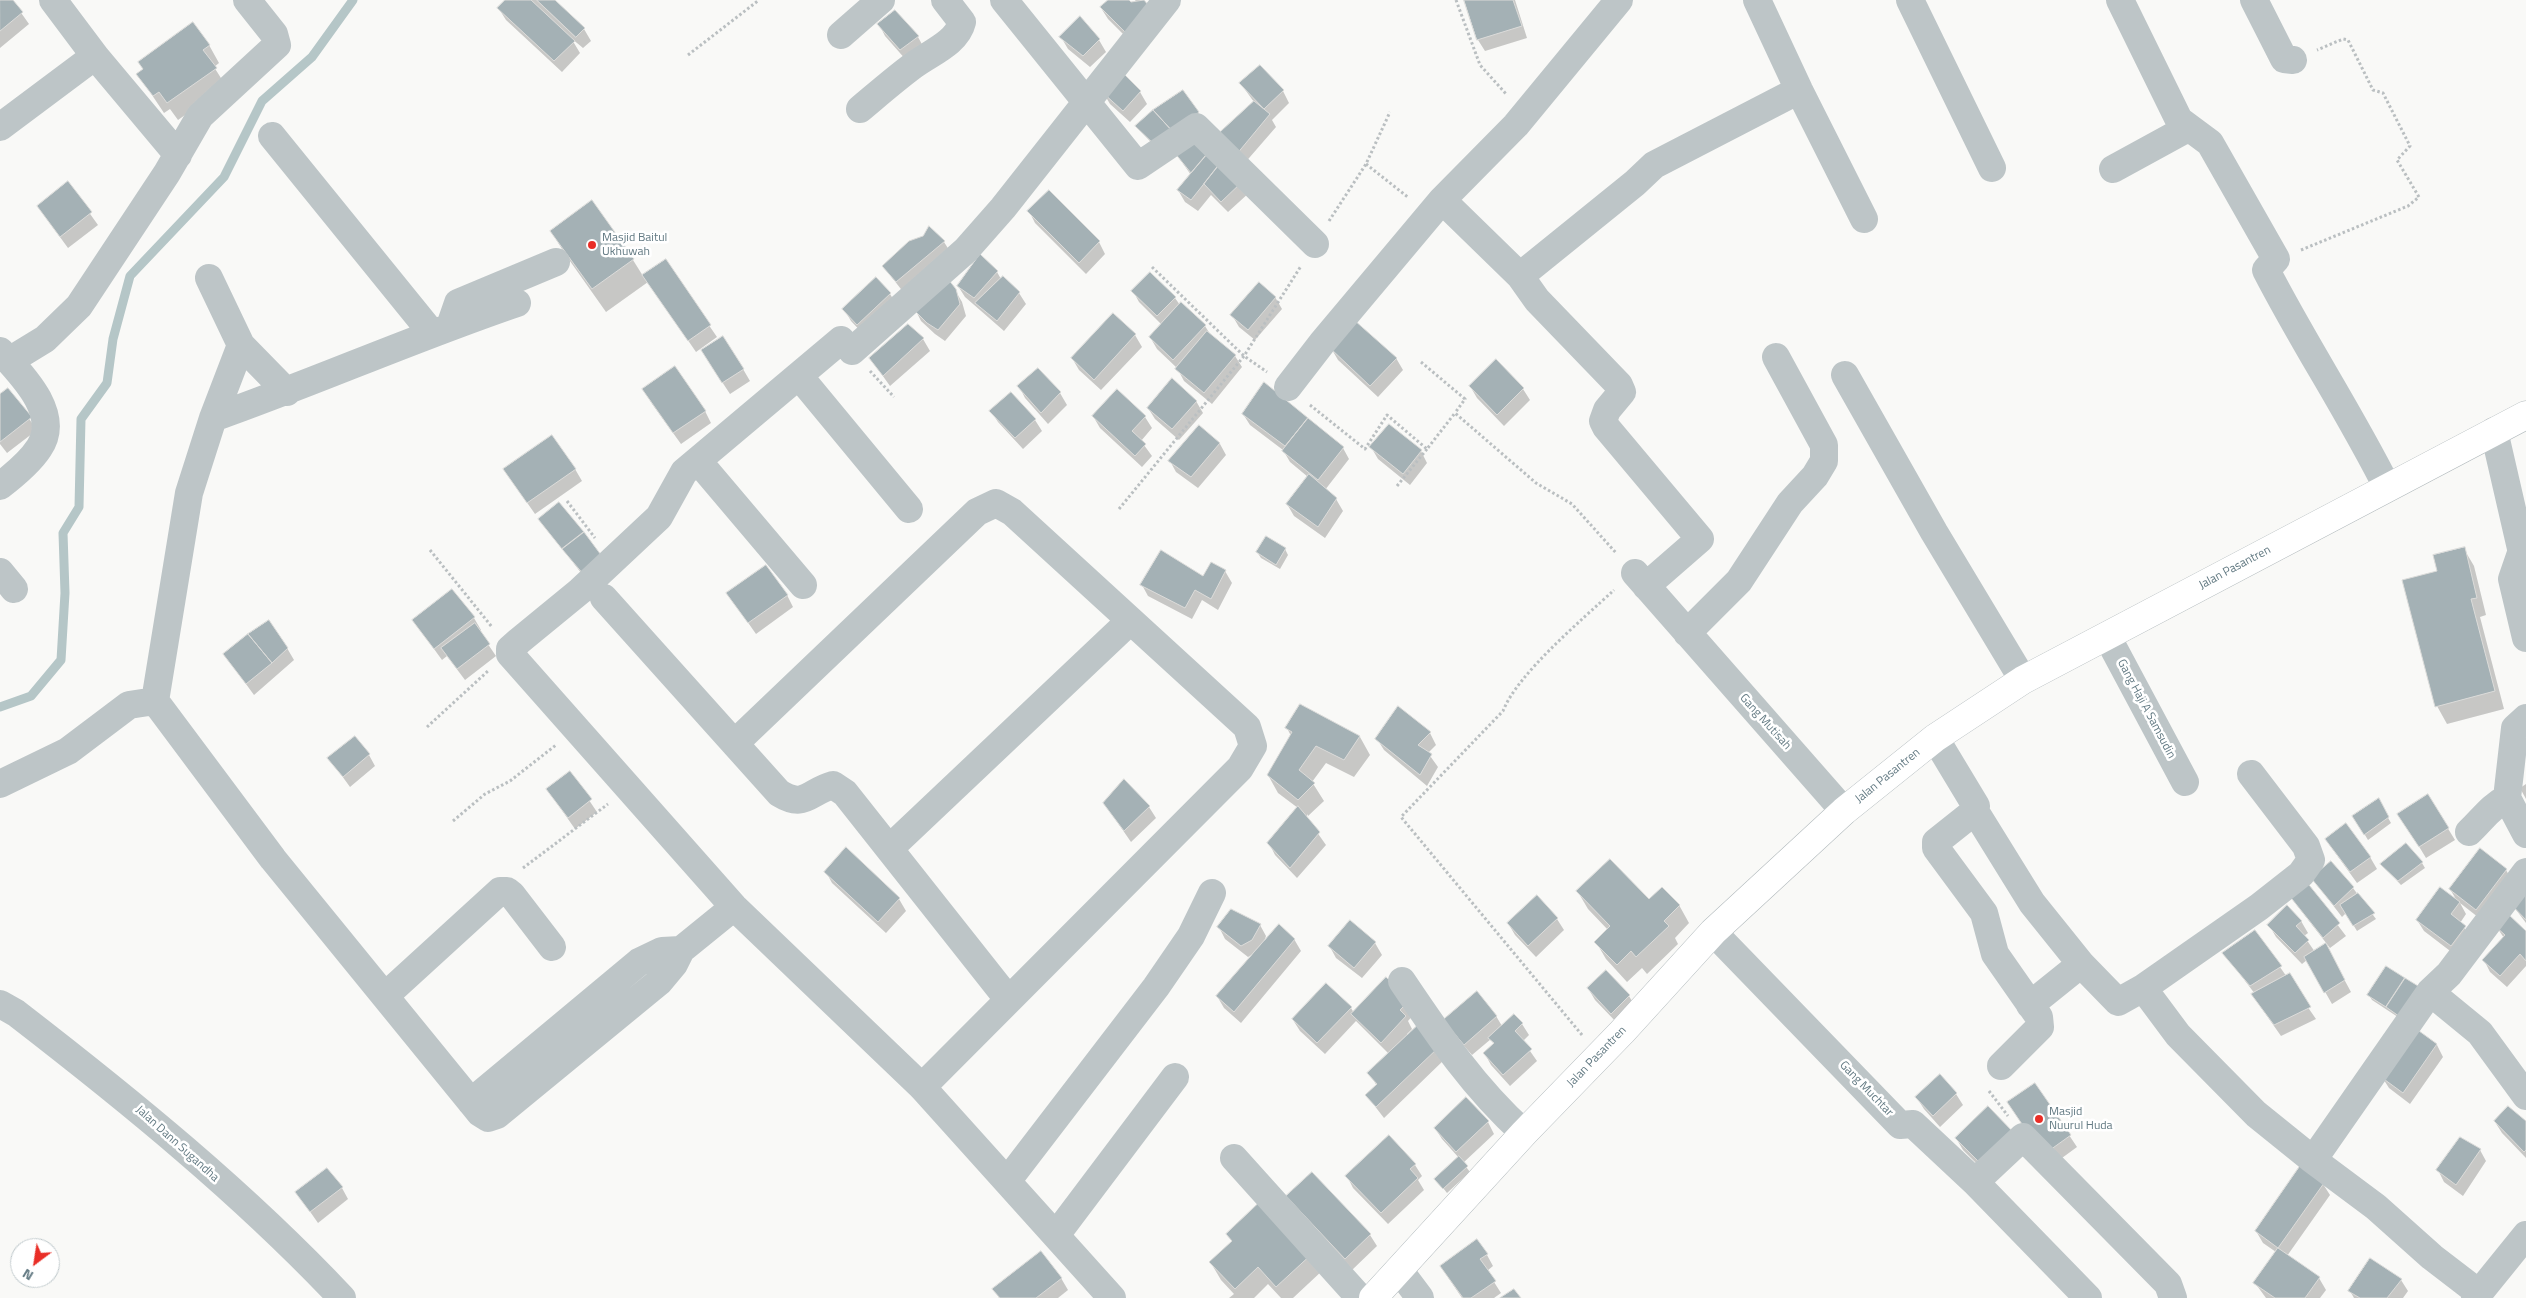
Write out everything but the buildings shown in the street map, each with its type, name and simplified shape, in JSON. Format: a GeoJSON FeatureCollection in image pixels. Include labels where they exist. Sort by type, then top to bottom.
{"type":"FeatureCollection","features":[{"type":"Feature","properties":{"kind":"main road","name":"Jalan Pasantren"},"geometry":{"type":"LineString","coordinates":[[1373,1298],[1524,1132],[1713,932],[1844,811],[1935,738],[2023,680],[2526,415]]}},
{"type":"Feature","properties":{"kind":"street"},"geometry":{"type":"LineString","coordinates":[[53,0],[95,56],[178,155]]}},
{"type":"Feature","properties":{"kind":"street"},"geometry":{"type":"LineString","coordinates":[[0,486],[40,448],[45,429],[39,398],[4,356],[45,339],[79,306],[178,155],[200,116],[277,45],[274,34],[247,0]]}},
{"type":"Feature","properties":{"kind":"street"},"geometry":{"type":"LineString","coordinates":[[841,34],[881,0]]}},
{"type":"Feature","properties":{"kind":"street"},"geometry":{"type":"LineString","coordinates":[[860,109],[916,63],[938,50],[960,30],[962,22],[946,0]]}},
{"type":"Feature","properties":{"kind":"street"},"geometry":{"type":"LineString","coordinates":[[1004,0],[1085,103],[1138,166],[1196,128],[1315,244]]}},
{"type":"Feature","properties":{"kind":"street"},"geometry":{"type":"LineString","coordinates":[[1112,1298],[1008,1180],[922,1087],[734,907],[577,730],[510,651],[580,591],[659,517],[684,472],[799,376],[846,346],[966,250],[1003,208],[1167,0]]}},
{"type":"Feature","properties":{"kind":"street"},"geometry":{"type":"LineString","coordinates":[[1288,387],[1322,343],[1436,208],[1524,115],[1619,0]]}},
{"type":"Feature","properties":{"kind":"street"},"geometry":{"type":"LineString","coordinates":[[1757,0],[1799,90],[1864,219]]}},
{"type":"Feature","properties":{"kind":"street"},"geometry":{"type":"LineString","coordinates":[[1910,0],[1992,168]]}},
{"type":"Feature","properties":{"kind":"street"},"geometry":{"type":"LineString","coordinates":[[2120,0],[2179,120],[2188,128],[2201,134],[2210,143],[2276,259],[2266,270],[2293,322],[2363,441],[2387,487]]}},
{"type":"Feature","properties":{"kind":"street"},"geometry":{"type":"LineString","coordinates":[[2254,0],[2284,60],[2293,60]]}},
{"type":"Feature","properties":{"kind":"street"},"geometry":{"type":"LineString","coordinates":[[0,127],[95,56]]}},
{"type":"Feature","properties":{"kind":"street"},"geometry":{"type":"LineString","coordinates":[[1520,276],[1635,183],[1654,165],[1799,90]]}},
{"type":"Feature","properties":{"kind":"street"},"geometry":{"type":"LineString","coordinates":[[2113,169],[2188,128]]}},
{"type":"Feature","properties":{"kind":"street"},"geometry":{"type":"LineString","coordinates":[[272,136],[441,329]]}},
{"type":"Feature","properties":{"kind":"street"},"geometry":{"type":"LineString","coordinates":[[1436,208],[1520,276],[1551,314],[1619,385],[1622,392],[1607,410],[1603,420],[1606,427],[1700,539],[1640,579]]}},
{"type":"Feature","properties":{"kind":"street"},"geometry":{"type":"LineString","coordinates":[[441,329],[458,303],[556,262]]}},
{"type":"Feature","properties":{"kind":"street"},"geometry":{"type":"LineString","coordinates":[[209,278],[241,345],[287,392]]}},
{"type":"Feature","properties":{"kind":"street"},"geometry":{"type":"LineString","coordinates":[[213,418],[287,392],[441,329],[516,303]]}},
{"type":"Feature","properties":{"kind":"street"},"geometry":{"type":"LineString","coordinates":[[241,345],[213,418],[189,493],[155,701],[273,859],[471,1102],[484,1116],[497,1115],[659,982],[674,964],[681,950],[734,907]]}},
{"type":"Feature","properties":{"kind":"street"},"geometry":{"type":"LineString","coordinates":[[1686,633],[1740,581],[1790,502],[1815,476],[1824,461],[1824,445],[1776,358]]}},
{"type":"Feature","properties":{"kind":"street"},"geometry":{"type":"LineString","coordinates":[[1845,375],[1929,524],[2023,680]]}},
{"type":"Feature","properties":{"kind":"street"},"geometry":{"type":"LineString","coordinates":[[799,376],[909,509]]}},
{"type":"Feature","properties":{"kind":"street"},"geometry":{"type":"LineString","coordinates":[[2494,431],[2524,562],[2512,579],[2526,638]]}},
{"type":"Feature","properties":{"kind":"street"},"geometry":{"type":"LineString","coordinates":[[698,461],[803,585]]}},
{"type":"Feature","properties":{"kind":"street"},"geometry":{"type":"LineString","coordinates":[[735,743],[986,506],[996,503],[1012,512],[1247,728],[1253,746],[1240,768],[922,1087]]}},
{"type":"Feature","properties":{"kind":"street","name":"Gang Mutisah"},"geometry":{"type":"LineString","coordinates":[[1640,579],[1844,811]]}},
{"type":"Feature","properties":{"kind":"street"},"geometry":{"type":"LineString","coordinates":[[604,598],[779,793],[790,800],[800,801],[820,788],[833,786],[844,793],[890,848],[1008,999]]}},
{"type":"Feature","properties":{"kind":"street"},"geometry":{"type":"LineString","coordinates":[[890,848],[1130,621]]}},
{"type":"Feature","properties":{"kind":"street","name":"Gang Haji A Samsudin"},"geometry":{"type":"LineString","coordinates":[[2107,636],[2185,782]]}},
{"type":"Feature","properties":{"kind":"street"},"geometry":{"type":"LineString","coordinates":[[0,784],[68,751],[129,705],[155,701]]}},
{"type":"Feature","properties":{"kind":"street"},"geometry":{"type":"LineString","coordinates":[[2526,718],[2515,728],[2507,798],[2526,834]]}},
{"type":"Feature","properties":{"kind":"street"},"geometry":{"type":"LineString","coordinates":[[1935,738],[1976,806],[1975,811],[2032,903],[2081,964],[2118,1002],[2143,988],[2259,907],[2301,874],[2308,866],[2311,854],[2251,774]]}},
{"type":"Feature","properties":{"kind":"street"},"geometry":{"type":"LineString","coordinates":[[2469,832],[2485,817],[2492,806],[2507,798]]}},
{"type":"Feature","properties":{"kind":"street"},"geometry":{"type":"LineString","coordinates":[[1975,811],[1936,842],[1936,848],[1984,912],[1995,954],[2039,1017],[2040,1027],[2001,1066]]}},
{"type":"Feature","properties":{"kind":"street"},"geometry":{"type":"LineString","coordinates":[[2313,1160],[2430,992],[2449,974],[2526,872]]}},
{"type":"Feature","properties":{"kind":"street"},"geometry":{"type":"LineString","coordinates":[[385,996],[500,891],[512,895],[552,948]]}},
{"type":"Feature","properties":{"kind":"street"},"geometry":{"type":"LineString","coordinates":[[1008,1180],[1156,987],[1191,936],[1212,893]]}},
{"type":"Feature","properties":{"kind":"street","name":"Gang Muchtar"},"geometry":{"type":"LineString","coordinates":[[1713,932],[1900,1124],[1913,1124],[1976,1182],[2088,1298]]}},
{"type":"Feature","properties":{"kind":"street"},"geometry":{"type":"LineString","coordinates":[[2030,1005],[2081,964]]}},
{"type":"Feature","properties":{"kind":"street"},"geometry":{"type":"LineString","coordinates":[[1402,981],[1459,1065],[1495,1107],[1524,1132]]}},
{"type":"Feature","properties":{"kind":"street"},"geometry":{"type":"LineString","coordinates":[[2143,988],[2178,1035],[2256,1114],[2376,1207],[2477,1295],[2526,1235]]}},
{"type":"Feature","properties":{"kind":"street"},"geometry":{"type":"LineString","coordinates":[[2430,992],[2480,1033],[2526,1096]]}},
{"type":"Feature","properties":{"kind":"street","name":"Jalan Dann Sugandha"},"geometry":{"type":"LineString","coordinates":[[0,1004],[16,1013],[130,1102],[303,1256],[342,1298]]}},
{"type":"Feature","properties":{"kind":"street"},"geometry":{"type":"LineString","coordinates":[[1056,1236],[1175,1077]]}},
{"type":"Feature","properties":{"kind":"street"},"geometry":{"type":"LineString","coordinates":[[1976,1182],[2023,1137],[2168,1284],[2173,1298]]}},
{"type":"Feature","properties":{"kind":"street"},"geometry":{"type":"LineString","coordinates":[[1234,1158],[1360,1298]]}},
{"type":"Feature","properties":{"kind":"street"},"geometry":{"type":"LineString","coordinates":[[1399,1270],[1420,1298]]}},
{"type":"Feature","properties":{"kind":"path"},"geometry":{"type":"LineString","coordinates":[[688,55],[759,0]]}},
{"type":"Feature","properties":{"kind":"path"},"geometry":{"type":"LineString","coordinates":[[1456,0],[1480,65],[1524,115]]}},
{"type":"Feature","properties":{"kind":"path"},"geometry":{"type":"LineString","coordinates":[[2276,259],[2408,206],[2419,197],[2398,160],[2410,146],[2383,93],[2373,90],[2348,40],[2343,40],[2293,60]]}},
{"type":"Feature","properties":{"kind":"path"},"geometry":{"type":"LineString","coordinates":[[1366,164],[1436,208]]}},
{"type":"Feature","properties":{"kind":"path"},"geometry":{"type":"LineString","coordinates":[[1119,509],[1244,356],[1152,267]]}},
{"type":"Feature","properties":{"kind":"path"},"geometry":{"type":"LineString","coordinates":[[1397,486],[1465,399],[1421,362]]}},
{"type":"Feature","properties":{"kind":"path"},"geometry":{"type":"LineString","coordinates":[[1455,413],[1536,483],[1572,504],[1640,579],[1561,639],[1509,696],[1503,711],[1401,817],[1598,1054]]}},
{"type":"Feature","properties":{"kind":"path"},"geometry":{"type":"LineString","coordinates":[[1365,449],[1387,415],[1427,449]]}},
{"type":"Feature","properties":{"kind":"path"},"geometry":{"type":"LineString","coordinates":[[567,501],[613,560]]}},
{"type":"Feature","properties":{"kind":"path"},"geometry":{"type":"LineString","coordinates":[[427,727],[510,651],[430,550]]}},
{"type":"Feature","properties":{"kind":"path"},"geometry":{"type":"LineString","coordinates":[[453,821],[485,794],[510,781],[577,730]]}},
{"type":"Feature","properties":{"kind":"path"},"geometry":{"type":"LineString","coordinates":[[520,870],[626,786]]}},
{"type":"Feature","properties":{"kind":"path"},"geometry":{"type":"LineString","coordinates":[[2001,1066],[1984,1083],[2023,1137]]}},
{"type":"Feature","properties":{"kind":"waterway"},"geometry":{"type":"LineString","coordinates":[[0,707],[31,696],[61,660],[65,593],[63,533],[79,507],[81,419],[107,383],[113,339],[130,276],[224,177],[262,101],[312,57],[353,0]]}},
{"type":"Feature","properties":{"kind":"place","name":"Masjid Baitul Ukhuwah"},"geometry":{"type":"Point","coordinates":[592,245]}},
{"type":"Feature","properties":{"kind":"place","name":"Masjid Nuurul Huda"},"geometry":{"type":"Point","coordinates":[2039,1119]}}]}
